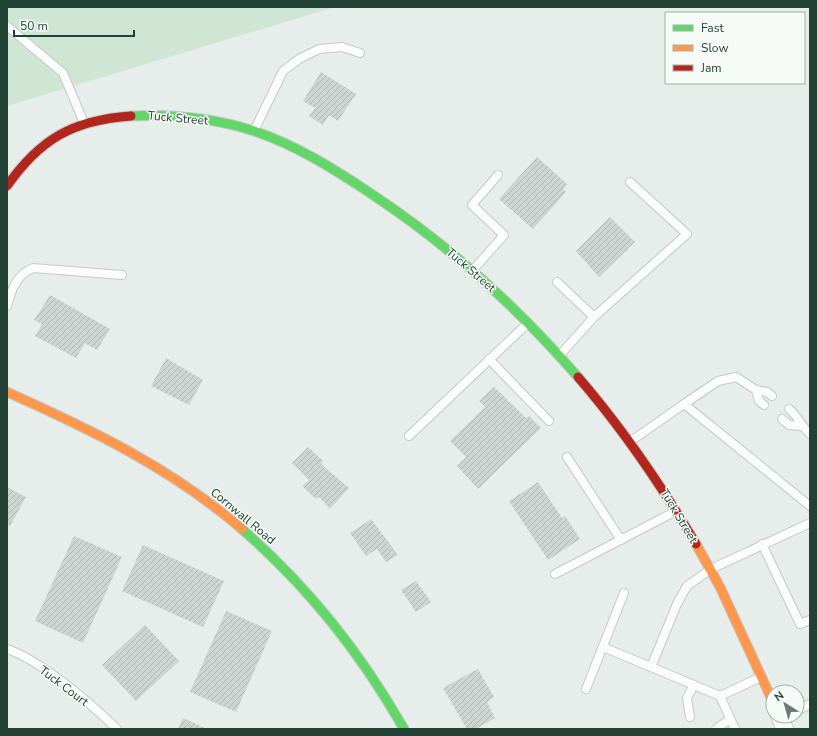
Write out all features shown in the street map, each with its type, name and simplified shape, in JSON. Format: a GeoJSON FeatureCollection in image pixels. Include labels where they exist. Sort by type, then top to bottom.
{"type":"FeatureCollection","features":[{"type":"Feature","properties":{"kind":"street","name":"Tuck Street"},"geometry":{"type":"LineString","coordinates":[[7,186],[23,164],[36,150],[63,131],[84,123],[115,117],[168,115],[195,118],[254,132],[308,155],[370,192],[473,270],[528,322],[560,355],[631,442],[677,511],[711,569],[765,685]]}},
{"type":"Feature","properties":{"kind":"street","name":"Cornwall Road"},"geometry":{"type":"LineString","coordinates":[[7,392],[69,420],[127,449],[182,483],[234,521],[281,565],[326,615],[367,668],[404,729]]}},
{"type":"Feature","properties":{"kind":"lane"},"geometry":{"type":"LineString","coordinates":[[7,26],[63,73],[84,123]]}},
{"type":"Feature","properties":{"kind":"lane"},"geometry":{"type":"LineString","coordinates":[[254,132],[283,72],[299,59],[319,49],[342,47],[360,53]]}},
{"type":"Feature","properties":{"kind":"lane"},"geometry":{"type":"LineString","coordinates":[[473,270],[504,235],[472,205],[498,175]]}},
{"type":"Feature","properties":{"kind":"lane"},"geometry":{"type":"LineString","coordinates":[[560,355],[594,317],[687,234],[630,182]]}},
{"type":"Feature","properties":{"kind":"lane"},"geometry":{"type":"LineString","coordinates":[[7,306],[16,282],[23,272],[33,268],[122,275]]}},
{"type":"Feature","properties":{"kind":"lane"},"geometry":{"type":"LineString","coordinates":[[557,282],[594,317]]}},
{"type":"Feature","properties":{"kind":"lane"},"geometry":{"type":"LineString","coordinates":[[409,436],[528,322]]}},
{"type":"Feature","properties":{"kind":"lane"},"geometry":{"type":"LineString","coordinates":[[489,359],[549,421]]}},
{"type":"Feature","properties":{"kind":"lane"},"geometry":{"type":"LineString","coordinates":[[631,442],[718,381],[736,377],[756,390],[767,392],[772,396]]}},
{"type":"Feature","properties":{"kind":"lane"},"geometry":{"type":"LineString","coordinates":[[756,390],[759,401],[764,405]]}},
{"type":"Feature","properties":{"kind":"lane"},"geometry":{"type":"LineString","coordinates":[[684,404],[810,506]]}},
{"type":"Feature","properties":{"kind":"lane"},"geometry":{"type":"LineString","coordinates":[[789,409],[796,415],[801,426],[810,434]]}},
{"type":"Feature","properties":{"kind":"lane"},"geometry":{"type":"LineString","coordinates":[[782,419],[789,425],[801,426]]}},
{"type":"Feature","properties":{"kind":"lane"},"geometry":{"type":"LineString","coordinates":[[567,457],[621,540]]}},
{"type":"Feature","properties":{"kind":"lane"},"geometry":{"type":"LineString","coordinates":[[555,574],[677,511]]}},
{"type":"Feature","properties":{"kind":"lane"},"geometry":{"type":"LineString","coordinates":[[651,667],[677,604],[687,586],[711,569],[762,544],[809,525]]}},
{"type":"Feature","properties":{"kind":"lane"},"geometry":{"type":"LineString","coordinates":[[762,544],[800,624],[810,620]]}},
{"type":"Feature","properties":{"kind":"lane"},"geometry":{"type":"LineString","coordinates":[[586,689],[624,593]]}},
{"type":"Feature","properties":{"kind":"lane"},"geometry":{"type":"LineString","coordinates":[[603,647],[720,696],[735,729]]}},
{"type":"Feature","properties":{"kind":"lane","name":"Tuck Court"},"geometry":{"type":"LineString","coordinates":[[7,649],[24,657],[65,684],[117,729]]}},
{"type":"Feature","properties":{"kind":"lane"},"geometry":{"type":"LineString","coordinates":[[720,696],[761,677]]}},
{"type":"Feature","properties":{"kind":"lane"},"geometry":{"type":"LineString","coordinates":[[690,717],[688,698],[694,685]]}},
{"type":"Feature","properties":{"kind":"lane"},"geometry":{"type":"LineString","coordinates":[[716,729],[730,719]]}},
{"type":"Feature","properties":{"kind":"green space"},"geometry":{"type":"Polygon","coordinates":[[[7,7],[335,7],[7,106],[7,7]]]}},
{"type":"Feature","properties":{"kind":"building"},"geometry":{"type":"Polygon","coordinates":[[[321,72],[356,94],[338,121],[329,115],[323,125],[309,116],[315,108],[303,101],[321,72]]]}},
{"type":"Feature","properties":{"kind":"building"},"geometry":{"type":"Polygon","coordinates":[[[537,157],[567,184],[563,189],[566,192],[533,229],[499,199],[537,157]]]}},
{"type":"Feature","properties":{"kind":"building"},"geometry":{"type":"Polygon","coordinates":[[[610,217],[635,242],[599,277],[576,251],[610,217]]]}},
{"type":"Feature","properties":{"kind":"building"},"geometry":{"type":"Polygon","coordinates":[[[50,295],[110,329],[97,350],[85,343],[76,358],[35,336],[42,324],[34,320],[50,295]]]}},
{"type":"Feature","properties":{"kind":"building"},"geometry":{"type":"Polygon","coordinates":[[[166,358],[203,380],[189,405],[151,386],[166,358]]]}},
{"type":"Feature","properties":{"kind":"building"},"geometry":{"type":"Polygon","coordinates":[[[494,387],[526,418],[529,416],[541,428],[478,489],[457,466],[466,457],[450,441],[485,407],[479,401],[494,387]]]}},
{"type":"Feature","properties":{"kind":"building"},"geometry":{"type":"Polygon","coordinates":[[[308,447],[323,461],[321,464],[349,488],[330,509],[319,497],[316,499],[302,486],[309,480],[292,463],[308,447]]]}},
{"type":"Feature","properties":{"kind":"building"},"geometry":{"type":"Polygon","coordinates":[[[538,482],[562,518],[565,516],[580,539],[548,560],[509,501],[538,482]]]}},
{"type":"Feature","properties":{"kind":"building"},"geometry":{"type":"Polygon","coordinates":[[[7,487],[26,497],[10,526],[7,524],[7,487]]]}},
{"type":"Feature","properties":{"kind":"building"},"geometry":{"type":"Polygon","coordinates":[[[371,519],[398,555],[386,562],[377,549],[366,556],[350,533],[371,519]]]}},
{"type":"Feature","properties":{"kind":"building"},"geometry":{"type":"Polygon","coordinates":[[[74,536],[122,557],[83,643],[35,621],[74,536]]]}},
{"type":"Feature","properties":{"kind":"building"},"geometry":{"type":"Polygon","coordinates":[[[143,545],[224,581],[203,627],[122,591],[143,545]]]}},
{"type":"Feature","properties":{"kind":"building"},"geometry":{"type":"Polygon","coordinates":[[[416,581],[431,602],[416,612],[401,590],[416,581]]]}},
{"type":"Feature","properties":{"kind":"building"},"geometry":{"type":"Polygon","coordinates":[[[226,611],[272,631],[236,712],[190,692],[226,611]]]}},
{"type":"Feature","properties":{"kind":"building"},"geometry":{"type":"Polygon","coordinates":[[[145,625],[179,661],[136,701],[102,665],[145,625]]]}},
{"type":"Feature","properties":{"kind":"building"},"geometry":{"type":"Polygon","coordinates":[[[478,669],[494,697],[487,702],[495,718],[476,729],[467,729],[443,688],[478,669]]]}},
{"type":"Feature","properties":{"kind":"building"},"geometry":{"type":"Polygon","coordinates":[[[183,718],[207,729],[178,729],[183,718]]]}},
{"type":"Feature","properties":{"kind":"traffic: fast"},"geometry":{"type":"LineString","coordinates":[[131,116],[178,116],[224,123],[254,131],[285,143],[330,167],[429,235],[482,279],[555,351],[578,377]]}},
{"type":"Feature","properties":{"kind":"traffic: fast"},"geometry":{"type":"LineString","coordinates":[[242,529],[289,574],[332,622],[370,674],[404,729]]}},
{"type":"Feature","properties":{"kind":"traffic: slow"},"geometry":{"type":"LineString","coordinates":[[7,392],[70,421],[130,452],[187,487],[242,529]]}},
{"type":"Feature","properties":{"kind":"traffic: slow"},"geometry":{"type":"LineString","coordinates":[[696,544],[720,587],[765,685]]}},
{"type":"Feature","properties":{"kind":"traffic: jam"},"geometry":{"type":"LineString","coordinates":[[7,186],[32,156],[45,144],[60,135],[92,122],[110,118],[131,116]]}},
{"type":"Feature","properties":{"kind":"traffic: jam"},"geometry":{"type":"LineString","coordinates":[[578,377],[641,458],[696,544]]}}]}
